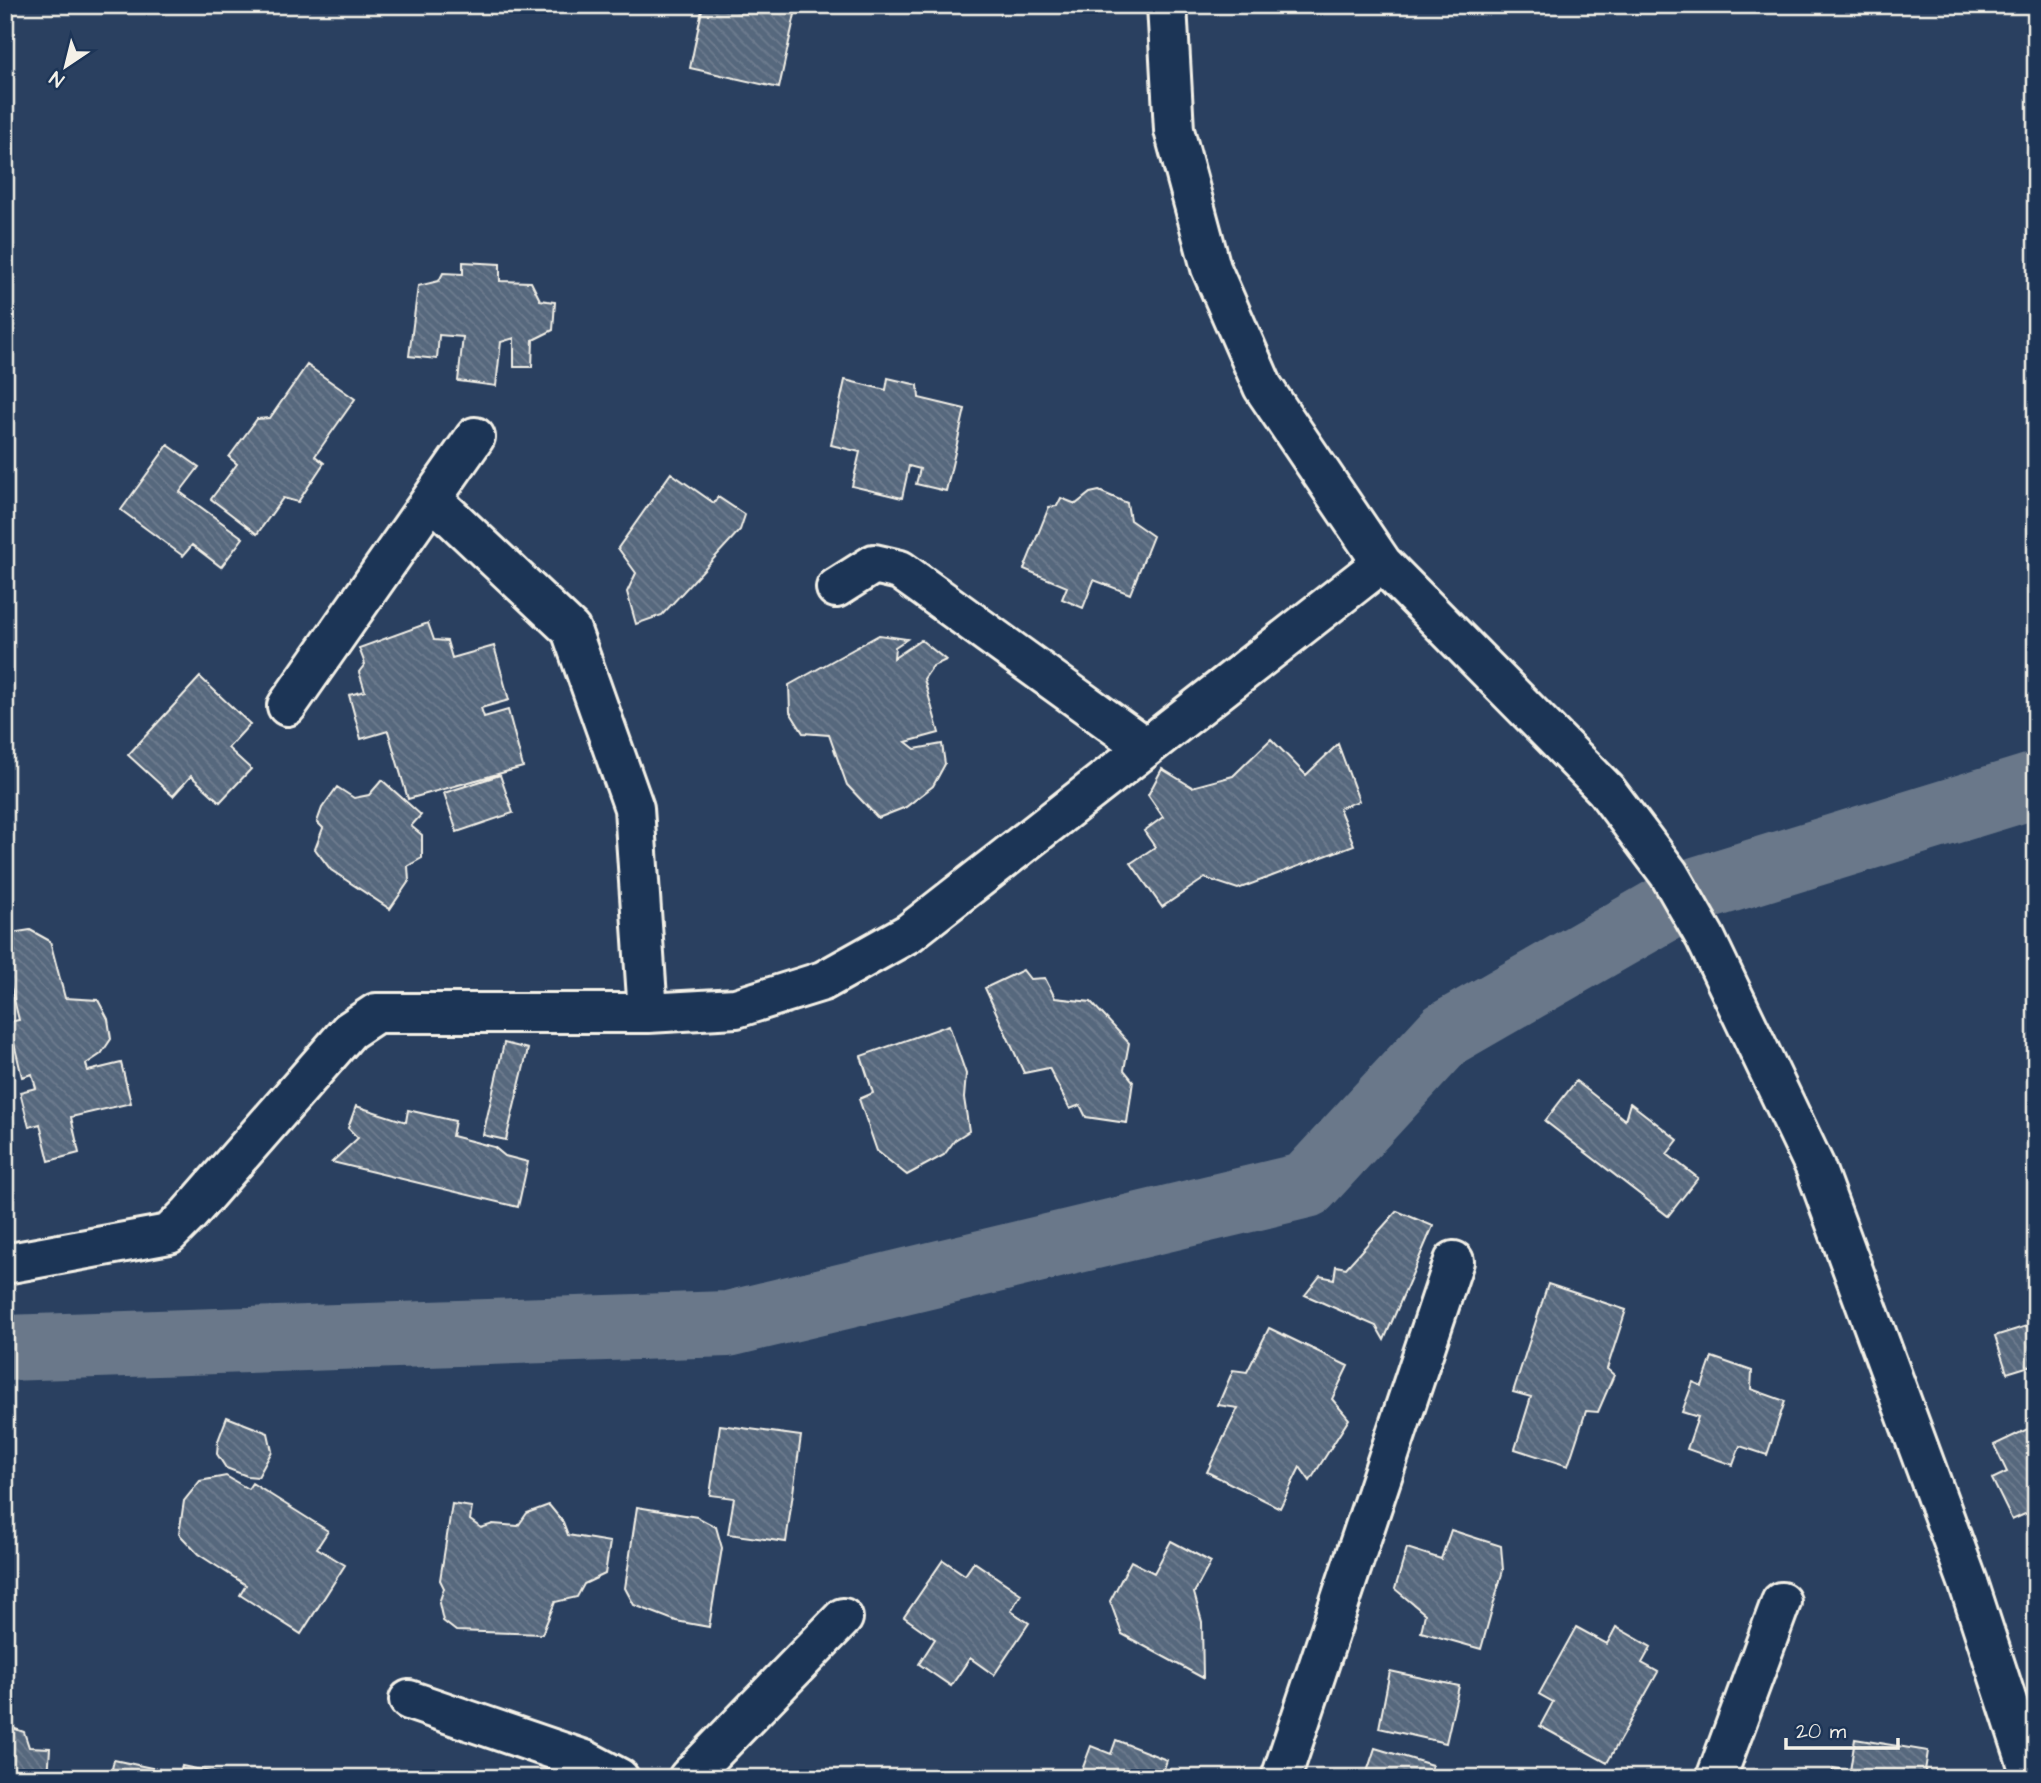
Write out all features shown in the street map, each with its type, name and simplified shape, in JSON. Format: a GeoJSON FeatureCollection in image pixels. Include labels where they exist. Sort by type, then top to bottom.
{"type":"FeatureCollection","features":[{"type":"Feature","properties":{"kind":"street"},"geometry":{"type":"LineString","coordinates":[[1167,5],[1174,130],[1211,268],[1263,387],[1382,563],[1606,790],[1669,874],[1705,937],[1815,1167],[1968,1582],[2032,1778]]}},
{"type":"Feature","properties":{"kind":"street"},"geometry":{"type":"LineString","coordinates":[[287,706],[475,437]]}},
{"type":"Feature","properties":{"kind":"street"},"geometry":{"type":"LineString","coordinates":[[432,499],[571,631],[634,808],[648,1013]]}},
{"type":"Feature","properties":{"kind":"street"},"geometry":{"type":"LineString","coordinates":[[5,1264],[169,1234],[190,1214],[349,1031],[376,1013],[648,1013],[736,1008],[823,981],[909,933],[1382,563]]}},
{"type":"Feature","properties":{"kind":"street"},"geometry":{"type":"LineString","coordinates":[[836,587],[874,564],[900,570],[1145,747]]}},
{"type":"Feature","properties":{"kind":"street"},"geometry":{"type":"LineString","coordinates":[[1281,1778],[1454,1261]]}},
{"type":"Feature","properties":{"kind":"street"},"geometry":{"type":"LineString","coordinates":[[1716,1778],[1781,1602]]}},
{"type":"Feature","properties":{"kind":"street"},"geometry":{"type":"LineString","coordinates":[[688,1778],[844,1618]]}},
{"type":"Feature","properties":{"kind":"street"},"geometry":{"type":"LineString","coordinates":[[409,1700],[585,1760],[619,1778]]}},
{"type":"Feature","properties":{"kind":"building"},"geometry":{"type":"Polygon","coordinates":[[[703,5],[797,5],[779,88],[690,68],[703,5]]]}},
{"type":"Feature","properties":{"kind":"building"},"geometry":{"type":"Polygon","coordinates":[[[463,262],[500,264],[500,281],[531,282],[540,300],[555,302],[553,330],[533,340],[532,367],[514,367],[514,338],[501,342],[496,386],[458,381],[463,337],[439,335],[437,359],[409,356],[418,286],[439,281],[443,273],[463,274],[463,262]]]}},
{"type":"Feature","properties":{"kind":"building"},"geometry":{"type":"Polygon","coordinates":[[[307,365],[355,399],[315,456],[324,463],[298,502],[283,498],[257,534],[211,499],[237,464],[229,457],[257,419],[270,418],[307,365]]]}},
{"type":"Feature","properties":{"kind":"building"},"geometry":{"type":"Polygon","coordinates":[[[888,378],[918,385],[919,398],[965,409],[946,491],[916,484],[920,469],[909,466],[902,498],[852,486],[860,452],[831,445],[845,380],[886,390],[888,378]]]}},
{"type":"Feature","properties":{"kind":"building"},"geometry":{"type":"Polygon","coordinates":[[[168,445],[199,467],[180,492],[243,538],[221,567],[192,545],[183,556],[121,510],[168,445]]]}},
{"type":"Feature","properties":{"kind":"building"},"geometry":{"type":"Polygon","coordinates":[[[671,473],[714,503],[718,497],[745,515],[740,530],[662,615],[636,624],[627,592],[636,573],[618,548],[671,473]]]}},
{"type":"Feature","properties":{"kind":"building"},"geometry":{"type":"Polygon","coordinates":[[[1099,491],[1127,503],[1130,520],[1153,536],[1130,594],[1094,580],[1083,608],[1062,599],[1067,587],[1024,569],[1049,507],[1057,506],[1061,498],[1076,504],[1090,493],[1099,491]]]}},
{"type":"Feature","properties":{"kind":"building"},"geometry":{"type":"Polygon","coordinates":[[[428,623],[434,640],[447,641],[452,658],[494,646],[509,700],[481,708],[484,717],[508,710],[523,767],[408,799],[388,731],[361,739],[349,695],[365,691],[359,672],[365,664],[359,648],[428,623]]]}},
{"type":"Feature","properties":{"kind":"building"},"geometry":{"type":"Polygon","coordinates":[[[879,635],[907,639],[895,647],[894,658],[921,640],[946,660],[933,666],[924,679],[939,733],[906,742],[915,749],[942,744],[945,764],[933,786],[906,807],[878,818],[847,785],[829,735],[803,733],[790,712],[789,685],[879,635]]]}},
{"type":"Feature","properties":{"kind":"building"},"geometry":{"type":"Polygon","coordinates":[[[200,677],[250,724],[228,748],[251,769],[220,802],[191,776],[173,796],[128,755],[200,677]]]}},
{"type":"Feature","properties":{"kind":"building"},"geometry":{"type":"Polygon","coordinates":[[[1271,739],[1306,775],[1338,744],[1359,801],[1339,808],[1354,845],[1238,889],[1205,878],[1162,907],[1131,863],[1155,847],[1144,831],[1163,817],[1148,795],[1162,769],[1192,787],[1233,776],[1271,739]]]}},
{"type":"Feature","properties":{"kind":"building"},"geometry":{"type":"Polygon","coordinates":[[[500,775],[513,813],[457,832],[444,793],[500,775]]]}},
{"type":"Feature","properties":{"kind":"building"},"geometry":{"type":"Polygon","coordinates":[[[382,780],[421,815],[411,826],[422,835],[422,858],[408,866],[409,881],[390,909],[331,870],[315,849],[323,828],[317,822],[322,808],[337,787],[354,798],[369,795],[382,780]]]}},
{"type":"Feature","properties":{"kind":"building"},"geometry":{"type":"Polygon","coordinates":[[[30,930],[50,941],[65,998],[98,1000],[108,1019],[111,1039],[101,1054],[86,1064],[88,1071],[121,1063],[131,1103],[71,1117],[79,1153],[49,1161],[40,1124],[29,1127],[20,1092],[36,1088],[32,1074],[22,1077],[9,1022],[19,1020],[5,963],[5,949],[12,933],[30,930]]]}},
{"type":"Feature","properties":{"kind":"building"},"geometry":{"type":"Polygon","coordinates":[[[1023,970],[1030,979],[1045,978],[1055,998],[1091,1002],[1129,1043],[1124,1070],[1133,1081],[1127,1123],[1086,1117],[1080,1105],[1070,1109],[1049,1068],[1024,1073],[985,988],[1023,970]]]}},
{"type":"Feature","properties":{"kind":"building"},"geometry":{"type":"Polygon","coordinates":[[[949,1025],[966,1074],[964,1098],[969,1131],[955,1140],[944,1155],[907,1175],[877,1151],[859,1099],[873,1093],[861,1056],[949,1025]]]}},
{"type":"Feature","properties":{"kind":"building"},"geometry":{"type":"Polygon","coordinates":[[[504,1043],[528,1049],[506,1140],[483,1135],[504,1043]]]}},
{"type":"Feature","properties":{"kind":"building"},"geometry":{"type":"Polygon","coordinates":[[[1576,1081],[1625,1120],[1630,1103],[1678,1140],[1667,1154],[1698,1178],[1668,1216],[1545,1121],[1576,1081]]]}},
{"type":"Feature","properties":{"kind":"building"},"geometry":{"type":"Polygon","coordinates":[[[356,1106],[406,1122],[408,1110],[455,1121],[452,1136],[494,1147],[505,1156],[528,1162],[518,1207],[332,1162],[358,1138],[348,1128],[356,1106]]]}},
{"type":"Feature","properties":{"kind":"building"},"geometry":{"type":"Polygon","coordinates":[[[1397,1211],[1433,1226],[1384,1340],[1376,1326],[1305,1295],[1320,1276],[1334,1279],[1336,1266],[1346,1268],[1397,1211]]]}},
{"type":"Feature","properties":{"kind":"building"},"geometry":{"type":"Polygon","coordinates":[[[1548,1284],[1626,1310],[1607,1369],[1614,1375],[1598,1412],[1586,1411],[1568,1466],[1515,1449],[1531,1397],[1513,1392],[1548,1284]]]}},
{"type":"Feature","properties":{"kind":"building"},"geometry":{"type":"Polygon","coordinates":[[[2036,1323],[2036,1364],[2007,1373],[1995,1336],[2036,1323]]]}},
{"type":"Feature","properties":{"kind":"building"},"geometry":{"type":"Polygon","coordinates":[[[1269,1328],[1348,1366],[1332,1399],[1349,1419],[1310,1481],[1300,1467],[1280,1508],[1207,1472],[1238,1408],[1218,1405],[1233,1370],[1247,1372],[1269,1328]]]}},
{"type":"Feature","properties":{"kind":"building"},"geometry":{"type":"Polygon","coordinates":[[[1712,1357],[1752,1371],[1751,1389],[1785,1401],[1767,1455],[1740,1446],[1733,1465],[1687,1449],[1698,1417],[1682,1412],[1693,1382],[1702,1386],[1712,1357]]]}},
{"type":"Feature","properties":{"kind":"building"},"geometry":{"type":"Polygon","coordinates":[[[227,1417],[268,1433],[272,1451],[258,1477],[226,1468],[217,1454],[218,1441],[227,1417]]]}},
{"type":"Feature","properties":{"kind":"building"},"geometry":{"type":"Polygon","coordinates":[[[720,1425],[801,1436],[786,1542],[728,1534],[734,1498],[710,1495],[720,1425]]]}},
{"type":"Feature","properties":{"kind":"building"},"geometry":{"type":"Polygon","coordinates":[[[2036,1425],[2036,1509],[2012,1520],[1992,1479],[2007,1472],[1994,1445],[2036,1425]]]}},
{"type":"Feature","properties":{"kind":"building"},"geometry":{"type":"Polygon","coordinates":[[[226,1476],[248,1489],[252,1483],[328,1531],[317,1548],[345,1565],[301,1634],[240,1595],[246,1585],[198,1554],[179,1534],[184,1501],[200,1481],[226,1476]]]}},
{"type":"Feature","properties":{"kind":"building"},"geometry":{"type":"Polygon","coordinates":[[[452,1504],[472,1507],[470,1520],[481,1528],[493,1524],[518,1526],[527,1513],[549,1505],[563,1522],[568,1535],[610,1542],[605,1574],[584,1584],[577,1597],[555,1602],[542,1634],[456,1631],[443,1621],[439,1603],[444,1588],[440,1580],[452,1504]]]}},
{"type":"Feature","properties":{"kind":"building"},"geometry":{"type":"Polygon","coordinates":[[[637,1507],[697,1517],[716,1527],[722,1548],[709,1627],[676,1621],[634,1605],[625,1588],[637,1507]]]}},
{"type":"Feature","properties":{"kind":"building"},"geometry":{"type":"Polygon","coordinates":[[[1451,1530],[1501,1546],[1503,1570],[1481,1649],[1421,1632],[1425,1614],[1395,1589],[1407,1548],[1441,1559],[1451,1530]]]}},
{"type":"Feature","properties":{"kind":"building"},"geometry":{"type":"Polygon","coordinates":[[[1171,1541],[1211,1562],[1194,1593],[1202,1622],[1203,1678],[1122,1634],[1110,1601],[1131,1561],[1154,1573],[1171,1541]]]}},
{"type":"Feature","properties":{"kind":"building"},"geometry":{"type":"Polygon","coordinates":[[[943,1560],[965,1575],[974,1562],[1021,1594],[1011,1611],[1029,1623],[994,1675],[970,1658],[951,1686],[919,1664],[935,1639],[904,1617],[943,1560]]]}},
{"type":"Feature","properties":{"kind":"building"},"geometry":{"type":"Polygon","coordinates":[[[1576,1627],[1607,1644],[1616,1627],[1651,1647],[1642,1663],[1658,1672],[1607,1763],[1540,1726],[1553,1702],[1539,1694],[1576,1627]]]}},
{"type":"Feature","properties":{"kind":"building"},"geometry":{"type":"Polygon","coordinates":[[[1390,1671],[1459,1686],[1446,1743],[1379,1728],[1390,1671]]]}},
{"type":"Feature","properties":{"kind":"building"},"geometry":{"type":"Polygon","coordinates":[[[5,1714],[7,1726],[24,1732],[29,1747],[50,1748],[48,1778],[5,1778],[5,1714]]]}},
{"type":"Feature","properties":{"kind":"building"},"geometry":{"type":"Polygon","coordinates":[[[1855,1739],[1928,1751],[1924,1778],[1832,1778],[1833,1768],[1850,1771],[1855,1739]]]}},
{"type":"Feature","properties":{"kind":"building"},"geometry":{"type":"Polygon","coordinates":[[[1116,1740],[1167,1760],[1161,1778],[1079,1778],[1091,1746],[1111,1754],[1116,1740]]]}},
{"type":"Feature","properties":{"kind":"building"},"geometry":{"type":"Polygon","coordinates":[[[1375,1748],[1432,1765],[1428,1778],[1365,1778],[1375,1748]]]}},
{"type":"Feature","properties":{"kind":"building"},"geometry":{"type":"Polygon","coordinates":[[[114,1760],[180,1774],[182,1766],[220,1774],[219,1778],[110,1778],[114,1760]]]}},
{"type":"Feature","properties":{"kind":"waterway"},"geometry":{"type":"LineString","coordinates":[[5,1348],[728,1324],[1307,1185],[1446,1034],[1699,889],[2036,785]]}}]}
